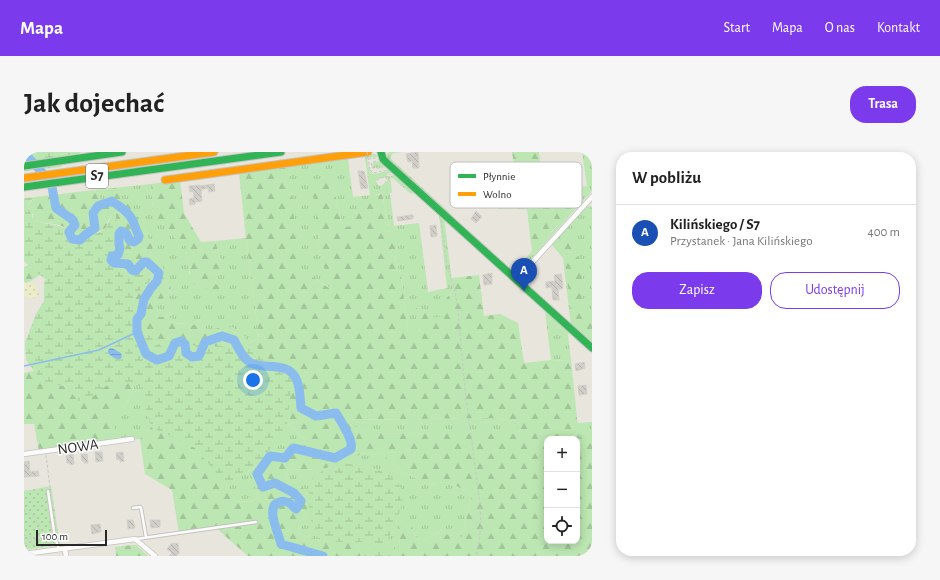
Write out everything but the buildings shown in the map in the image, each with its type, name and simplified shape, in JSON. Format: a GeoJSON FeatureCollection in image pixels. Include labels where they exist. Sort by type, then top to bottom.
{"type":"FeatureCollection","features":[{"type":"Feature","properties":{"kind":"main road"},"geometry":{"type":"LineString","coordinates":[[24,166],[122,152]]}},
{"type":"Feature","properties":{"kind":"main road","name":"S7"},"geometry":{"type":"LineString","coordinates":[[24,178],[214,152]]}},
{"type":"Feature","properties":{"kind":"main road","name":"S7"},"geometry":{"type":"LineString","coordinates":[[24,187],[281,152]]}},
{"type":"Feature","properties":{"kind":"main road"},"geometry":{"type":"LineString","coordinates":[[165,180],[368,154]]}},
{"type":"Feature","properties":{"kind":"main road"},"geometry":{"type":"LineString","coordinates":[[380,155],[387,163],[592,348]]}},
{"type":"Feature","properties":{"kind":"street"},"geometry":{"type":"LineString","coordinates":[[516,280],[590,203],[592,197]]}},
{"type":"Feature","properties":{"kind":"street","name":"NOWA"},"geometry":{"type":"LineString","coordinates":[[24,454],[132,439]]}},
{"type":"Feature","properties":{"kind":"street"},"geometry":{"type":"LineString","coordinates":[[24,554],[135,539],[155,556]]}},
{"type":"Feature","properties":{"kind":"street"},"geometry":{"type":"LineString","coordinates":[[62,549],[66,556]]}},
{"type":"Feature","properties":{"kind":"lane"},"geometry":{"type":"LineString","coordinates":[[48,491],[55,538],[62,549]]}},
{"type":"Feature","properties":{"kind":"lane"},"geometry":{"type":"LineString","coordinates":[[133,508],[141,508],[146,537]]}},
{"type":"Feature","properties":{"kind":"lane"},"geometry":{"type":"LineString","coordinates":[[135,539],[256,522]]}},
{"type":"Feature","properties":{"kind":"path"},"geometry":{"type":"LineString","coordinates":[[24,156],[30,154]]}},
{"type":"Feature","properties":{"kind":"path"},"geometry":{"type":"LineString","coordinates":[[373,161],[371,164],[372,168],[385,168],[387,170],[372,172],[370,170],[368,154],[380,155]]}},
{"type":"Feature","properties":{"kind":"path"},"geometry":{"type":"LineString","coordinates":[[377,181],[379,178],[387,177],[385,184]]}},
{"type":"Feature","properties":{"kind":"path"},"geometry":{"type":"LineString","coordinates":[[440,210],[447,265],[458,311],[465,390],[480,504],[480,542],[476,556]]}},
{"type":"Feature","properties":{"kind":"path"},"geometry":{"type":"LineString","coordinates":[[45,451],[50,487],[50,490],[48,491]]}},
{"type":"Feature","properties":{"kind":"path"},"geometry":{"type":"LineString","coordinates":[[24,510],[32,514],[39,525],[40,532],[37,539],[24,544]]}},
{"type":"Feature","properties":{"kind":"green space"},"geometry":{"type":"Polygon","coordinates":[[[24,152],[81,152],[60,167],[24,171],[24,152]]]}},
{"type":"Feature","properties":{"kind":"green space"},"geometry":{"type":"Polygon","coordinates":[[[403,152],[393,153],[391,159],[451,214],[449,216],[386,158],[387,153],[403,152]]]}},
{"type":"Feature","properties":{"kind":"green space"},"geometry":{"type":"Polygon","coordinates":[[[512,152],[539,152],[540,162],[514,162],[512,152]]]}},
{"type":"Feature","properties":{"kind":"green space"},"geometry":{"type":"Polygon","coordinates":[[[582,152],[592,152],[592,191],[582,202],[582,187],[587,186],[582,152]]]}},
{"type":"Feature","properties":{"kind":"green space"},"geometry":{"type":"Polygon","coordinates":[[[375,154],[378,157],[367,158],[370,172],[374,174],[387,171],[388,169],[386,167],[372,167],[373,162],[380,162],[385,163],[394,172],[387,174],[387,177],[377,179],[376,181],[378,185],[381,186],[385,183],[386,184],[388,177],[390,176],[392,192],[390,193],[394,226],[419,223],[428,292],[447,288],[439,214],[444,218],[453,289],[445,300],[445,317],[430,317],[417,308],[420,333],[408,333],[401,274],[396,263],[395,254],[397,246],[390,233],[382,193],[372,195],[371,201],[365,212],[357,213],[351,227],[343,226],[332,183],[318,228],[319,249],[331,289],[316,279],[298,271],[289,167],[348,159],[353,197],[370,195],[365,157],[357,158],[357,156],[375,154]]]}},
{"type":"Feature","properties":{"kind":"green space"},"geometry":{"type":"Polygon","coordinates":[[[289,167],[299,271],[316,279],[330,289],[319,249],[318,228],[311,181],[332,183],[343,226],[351,227],[352,218],[357,213],[365,212],[371,201],[371,195],[382,194],[390,233],[396,237],[396,263],[401,274],[408,333],[420,332],[416,308],[428,310],[430,317],[445,317],[443,306],[445,300],[453,290],[452,278],[479,275],[484,316],[500,314],[518,323],[524,363],[551,360],[571,361],[579,436],[544,436],[544,544],[580,544],[580,437],[592,436],[592,556],[394,556],[394,544],[399,547],[401,521],[407,519],[411,524],[416,539],[426,541],[436,532],[462,537],[472,495],[450,482],[428,484],[402,472],[382,453],[373,455],[363,452],[342,467],[302,470],[290,469],[284,473],[285,479],[295,483],[310,494],[309,511],[299,523],[298,533],[326,542],[350,537],[360,551],[361,556],[248,556],[216,528],[179,533],[172,490],[145,474],[140,439],[151,427],[195,448],[226,484],[236,501],[250,502],[259,497],[248,471],[260,463],[268,454],[286,451],[292,445],[305,446],[306,441],[285,420],[145,363],[129,398],[122,409],[104,420],[114,426],[115,433],[108,442],[39,451],[34,424],[24,424],[24,373],[100,356],[131,319],[132,305],[136,295],[145,285],[152,281],[155,275],[149,271],[142,274],[135,270],[118,268],[114,260],[122,242],[122,233],[116,229],[116,215],[111,215],[105,229],[92,234],[85,240],[76,240],[72,233],[62,226],[33,220],[33,214],[27,207],[30,202],[35,197],[94,190],[99,194],[101,201],[108,195],[117,193],[140,220],[145,233],[153,245],[152,252],[163,269],[162,277],[170,284],[171,291],[158,303],[156,316],[169,317],[176,323],[197,325],[204,334],[212,330],[226,327],[235,328],[239,330],[250,342],[259,339],[239,173],[289,167]],[[489,418],[343,420],[366,433],[520,434],[517,421],[489,418]]]}},
{"type":"Feature","properties":{"kind":"green space"},"geometry":{"type":"Polygon","coordinates":[[[396,174],[415,190],[411,194],[390,176],[396,174]]]}},
{"type":"Feature","properties":{"kind":"green space"},"geometry":{"type":"Polygon","coordinates":[[[180,180],[184,213],[201,242],[215,241],[221,260],[226,265],[226,269],[209,275],[214,279],[214,284],[221,286],[221,294],[215,294],[209,289],[195,285],[190,278],[190,268],[186,246],[179,243],[153,213],[151,184],[180,180]]]}},
{"type":"Feature","properties":{"kind":"green space"},"geometry":{"type":"Polygon","coordinates":[[[151,184],[153,213],[186,246],[190,268],[189,273],[195,285],[210,289],[215,294],[214,284],[208,275],[226,269],[221,260],[215,241],[246,238],[259,339],[250,342],[204,334],[197,325],[176,323],[167,316],[162,318],[156,316],[158,303],[171,291],[170,284],[162,277],[163,269],[152,252],[153,245],[135,215],[105,199],[101,202],[99,194],[94,190],[151,184]]]}},
{"type":"Feature","properties":{"kind":"green space"},"geometry":{"type":"Polygon","coordinates":[[[35,197],[30,201],[27,207],[32,214],[33,220],[62,227],[67,230],[76,240],[85,240],[90,235],[101,231],[108,224],[111,215],[116,215],[116,229],[122,233],[122,241],[114,260],[117,268],[135,271],[142,274],[149,271],[154,275],[138,293],[134,301],[133,308],[135,316],[144,330],[162,347],[191,345],[256,347],[292,380],[287,425],[260,463],[226,484],[195,448],[151,427],[140,386],[120,381],[106,386],[90,399],[79,401],[63,386],[44,384],[26,360],[25,343],[36,314],[44,301],[44,282],[46,279],[24,261],[24,198],[35,197]]]}},
{"type":"Feature","properties":{"kind":"green space"},"geometry":{"type":"Polygon","coordinates":[[[588,206],[592,207],[592,345],[571,326],[563,258],[551,244],[588,206]]]}},
{"type":"Feature","properties":{"kind":"green space"},"geometry":{"type":"Polygon","coordinates":[[[499,208],[527,209],[499,209],[499,208]]]}},
{"type":"Feature","properties":{"kind":"green space"},"geometry":{"type":"Polygon","coordinates":[[[525,208],[573,208],[545,238],[538,243],[531,244],[527,209],[525,208]]]}},
{"type":"Feature","properties":{"kind":"green space"},"geometry":{"type":"Polygon","coordinates":[[[573,208],[577,208],[520,271],[517,273],[512,273],[532,251],[531,244],[538,242],[550,234],[573,208]]]}},
{"type":"Feature","properties":{"kind":"green space"},"geometry":{"type":"Polygon","coordinates":[[[567,231],[570,231],[574,248],[580,263],[582,284],[580,294],[586,314],[592,312],[592,334],[587,339],[572,326],[565,258],[554,246],[567,231]]]}},
{"type":"Feature","properties":{"kind":"green space"},"geometry":{"type":"Polygon","coordinates":[[[28,265],[40,275],[27,283],[24,282],[24,267],[28,265]]]}},
{"type":"Feature","properties":{"kind":"green space"},"geometry":{"type":"Polygon","coordinates":[[[545,311],[569,332],[568,335],[571,361],[551,360],[545,311]]]}},
{"type":"Feature","properties":{"kind":"green space"},"geometry":{"type":"Polygon","coordinates":[[[145,363],[285,420],[306,441],[305,446],[292,445],[286,451],[268,454],[260,463],[248,470],[259,497],[250,502],[236,501],[226,484],[151,427],[140,439],[108,442],[103,420],[122,409],[129,398],[145,363]]]}},
{"type":"Feature","properties":{"kind":"green space"},"geometry":{"type":"Polygon","coordinates":[[[489,418],[517,421],[520,435],[366,433],[343,420],[489,418]]]}},
{"type":"Feature","properties":{"kind":"green space"},"geometry":{"type":"Polygon","coordinates":[[[592,422],[592,437],[579,436],[577,423],[592,422]]]}},
{"type":"Feature","properties":{"kind":"green space"},"geometry":{"type":"Polygon","coordinates":[[[363,452],[373,455],[382,453],[402,472],[428,484],[450,482],[472,495],[462,537],[436,532],[426,541],[416,539],[415,534],[401,522],[399,548],[394,545],[394,556],[361,556],[360,551],[350,537],[326,542],[298,533],[299,523],[309,511],[295,483],[285,479],[284,473],[290,469],[302,470],[342,467],[363,452]]]}},
{"type":"Feature","properties":{"kind":"green space"},"geometry":{"type":"Polygon","coordinates":[[[346,464],[375,468],[391,477],[399,485],[402,494],[402,503],[386,546],[384,556],[374,556],[375,549],[364,542],[338,542],[319,538],[315,535],[310,516],[309,495],[313,477],[328,467],[346,464]]]}},
{"type":"Feature","properties":{"kind":"green space"},"geometry":{"type":"Polygon","coordinates":[[[51,486],[60,545],[24,550],[24,491],[51,486]]]}},
{"type":"Feature","properties":{"kind":"green space"},"geometry":{"type":"Polygon","coordinates":[[[136,545],[148,556],[116,556],[115,547],[136,545]]]}},
{"type":"Feature","properties":{"kind":"sand"},"geometry":{"type":"Polygon","coordinates":[[[24,282],[35,285],[39,296],[32,298],[24,296],[24,282]]]}},
{"type":"Feature","properties":{"kind":"water"},"geometry":{"type":"Polygon","coordinates":[[[110,348],[121,353],[122,357],[118,359],[111,356],[108,353],[110,348]]]}},
{"type":"Feature","properties":{"kind":"waterway"},"geometry":{"type":"LineString","coordinates":[[24,153],[51,182],[56,208],[73,220],[75,225],[69,232],[72,239],[80,240],[95,228],[93,213],[98,206],[112,201],[129,214],[139,236],[138,239],[134,242],[130,241],[126,233],[121,231],[119,234],[120,248],[118,255],[112,256],[111,260],[114,263],[128,264],[132,270],[135,271],[144,262],[147,262],[159,273],[157,281],[144,299],[141,314],[137,319],[137,332],[146,354],[157,360],[169,356],[175,343],[181,341],[185,344],[186,353],[192,357],[199,356],[205,342],[222,336],[234,340],[243,356],[251,363],[261,366],[284,368],[293,374],[298,385],[301,408],[316,416],[336,413],[349,436],[351,441],[351,449],[335,458],[293,448],[285,458],[270,456],[257,474],[263,487],[275,483],[294,493],[301,501],[296,509],[290,503],[284,501],[275,504],[273,508],[274,520],[281,544],[323,556]]}},
{"type":"Feature","properties":{"kind":"waterway"},"geometry":{"type":"LineString","coordinates":[[24,366],[99,350],[137,332]]}},
{"type":"Feature","properties":{"kind":"traffic: fast"},"geometry":{"type":"LineString","coordinates":[[24,166],[122,152]]}},
{"type":"Feature","properties":{"kind":"traffic: fast"},"geometry":{"type":"LineString","coordinates":[[24,187],[281,152]]}},
{"type":"Feature","properties":{"kind":"traffic: fast"},"geometry":{"type":"LineString","coordinates":[[381,152],[383,159],[387,163],[592,348]]}},
{"type":"Feature","properties":{"kind":"traffic: slow"},"geometry":{"type":"LineString","coordinates":[[24,178],[214,152]]}},
{"type":"Feature","properties":{"kind":"traffic: slow"},"geometry":{"type":"LineString","coordinates":[[165,180],[368,152]]}},
{"type":"Feature","properties":{"kind":"place","name":"Kilińskiego / S7"},"geometry":{"type":"Point","coordinates":[524,291]}}]}
